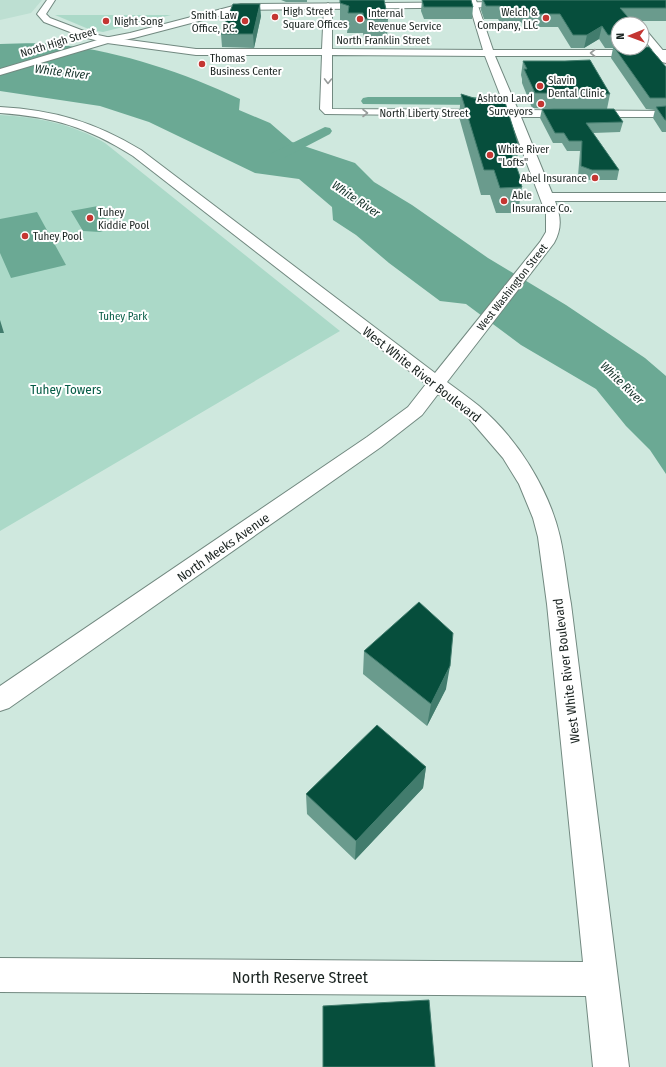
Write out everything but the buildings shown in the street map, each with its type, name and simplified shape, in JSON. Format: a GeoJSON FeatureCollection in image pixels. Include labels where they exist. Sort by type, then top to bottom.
{"type":"FeatureCollection","features":[{"type":"Feature","properties":{"kind":"street"},"geometry":{"type":"LineString","coordinates":[[51,0],[42,11],[42,16],[60,25],[107,40]]}},
{"type":"Feature","properties":{"kind":"street","name":"North High Street"},"geometry":{"type":"LineString","coordinates":[[107,40],[116,34],[226,5],[302,0]]}},
{"type":"Feature","properties":{"kind":"street","name":"North High Street"},"geometry":{"type":"LineString","coordinates":[[0,72],[107,40],[131,36],[217,12],[241,7],[330,3],[372,5],[473,2],[524,5]]}},
{"type":"Feature","properties":{"kind":"street","name":"West Washington Street"},"geometry":{"type":"LineString","coordinates":[[436,384],[547,243],[554,226],[553,214],[547,197],[489,53],[473,2]]}},
{"type":"Feature","properties":{"kind":"street"},"geometry":{"type":"LineString","coordinates":[[327,52],[330,3]]}},
{"type":"Feature","properties":{"kind":"street","name":"North Franklin Street"},"geometry":{"type":"LineString","coordinates":[[107,40],[196,52],[664,55]]}},
{"type":"Feature","properties":{"kind":"street"},"geometry":{"type":"LineString","coordinates":[[650,40],[664,55]]}},
{"type":"Feature","properties":{"kind":"street","name":"North Liberty Street"},"geometry":{"type":"LineString","coordinates":[[327,52],[326,110],[334,113],[666,114]]}},
{"type":"Feature","properties":{"kind":"street","name":"West White River Boulevard"},"geometry":{"type":"LineString","coordinates":[[0,110],[39,113],[68,119],[94,128],[116,139],[472,411],[492,430],[512,455],[528,479],[540,509],[548,537],[559,604],[611,1067]]}},
{"type":"Feature","properties":{"kind":"street"},"geometry":{"type":"LineString","coordinates":[[547,197],[666,197]]}},
{"type":"Feature","properties":{"kind":"street","name":"North Meeks Avenue"},"geometry":{"type":"LineString","coordinates":[[0,700],[374,442],[415,411],[436,384]]}},
{"type":"Feature","properties":{"kind":"street","name":"North Reserve Street"},"geometry":{"type":"LineString","coordinates":[[0,975],[601,979]]}},
{"type":"Feature","properties":{"kind":"shaded area"},"geometry":{"type":"Polygon","coordinates":[[[0,0],[42,0],[31,13],[0,20],[0,0]]]}},
{"type":"Feature","properties":{"kind":"green space"},"geometry":{"type":"Polygon","coordinates":[[[55,15],[171,15],[103,32],[91,30],[55,15]]]}},
{"type":"Feature","properties":{"kind":"green space","name":"Tuhey Park"},"geometry":{"type":"Polygon","coordinates":[[[0,115],[41,120],[67,126],[93,136],[105,143],[340,331],[0,531],[0,115]]]}},
{"type":"Feature","properties":{"kind":"water","name":"White River"},"geometry":{"type":"Polygon","coordinates":[[[30,43],[84,48],[130,58],[175,72],[240,99],[239,110],[270,123],[292,142],[355,163],[374,182],[412,205],[488,258],[566,305],[645,358],[666,376],[666,474],[650,450],[626,426],[596,389],[521,345],[466,304],[440,301],[389,263],[356,235],[333,220],[332,207],[299,179],[255,173],[149,122],[100,106],[0,91],[0,44],[30,43]]]}},
{"type":"Feature","properties":{"kind":"water","name":"Tuhey Kiddie Pool"},"geometry":{"type":"Polygon","coordinates":[[[98,206],[109,224],[109,229],[100,232],[83,231],[71,211],[98,206]]]}},
{"type":"Feature","properties":{"kind":"water","name":"Tuhey Pool"},"geometry":{"type":"Polygon","coordinates":[[[37,212],[66,265],[11,278],[0,253],[0,219],[37,212]]]}},
{"type":"Feature","properties":{"kind":"waterway"},"geometry":{"type":"LineString","coordinates":[[368,101],[481,101]]}},
{"type":"Feature","properties":{"kind":"waterway"},"geometry":{"type":"LineString","coordinates":[[277,156],[325,131]]}},
{"type":"Feature","properties":{"kind":"place","name":"High Street Square Offices"},"geometry":{"type":"Point","coordinates":[275,17]}},
{"type":"Feature","properties":{"kind":"place","name":"Welch & Company, LLC"},"geometry":{"type":"Point","coordinates":[546,18]}},
{"type":"Feature","properties":{"kind":"place","name":"Internal Revenue Service"},"geometry":{"type":"Point","coordinates":[360,19]}},
{"type":"Feature","properties":{"kind":"place","name":"Night Song"},"geometry":{"type":"Point","coordinates":[106,21]}},
{"type":"Feature","properties":{"kind":"place","name":"Smith Law Office, P.C."},"geometry":{"type":"Point","coordinates":[245,21]}},
{"type":"Feature","properties":{"kind":"place","name":"Thomas Business Center"},"geometry":{"type":"Point","coordinates":[202,64]}},
{"type":"Feature","properties":{"kind":"place","name":"Slavin Dental Clinic"},"geometry":{"type":"Point","coordinates":[540,86]}},
{"type":"Feature","properties":{"kind":"place","name":"Ashton Land Surveyors"},"geometry":{"type":"Point","coordinates":[541,104]}},
{"type":"Feature","properties":{"kind":"place","name":"White River \"Lofts\""},"geometry":{"type":"Point","coordinates":[490,155]}},
{"type":"Feature","properties":{"kind":"place","name":"Abel Insurance"},"geometry":{"type":"Point","coordinates":[595,178]}},
{"type":"Feature","properties":{"kind":"place","name":"Able Insurance Co."},"geometry":{"type":"Point","coordinates":[504,201]}},
{"type":"Feature","properties":{"kind":"place","name":"Tuhey Kiddie Pool"},"geometry":{"type":"Point","coordinates":[90,218]}},
{"type":"Feature","properties":{"kind":"place","name":"Tuhey Pool"},"geometry":{"type":"Point","coordinates":[25,236]}},
{"type":"Feature","properties":{"kind":"park label","name":"Tuhey Towers"},"geometry":{"type":"Point","coordinates":[66,389]}}]}
